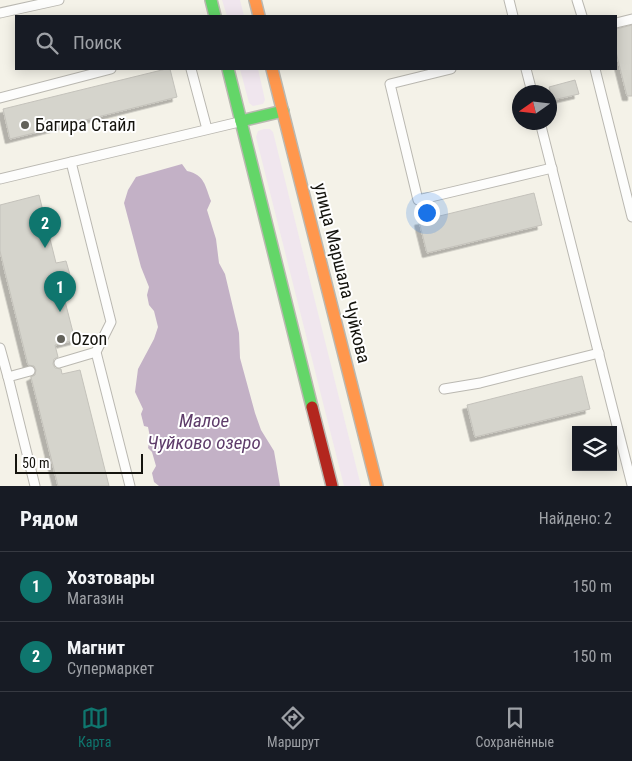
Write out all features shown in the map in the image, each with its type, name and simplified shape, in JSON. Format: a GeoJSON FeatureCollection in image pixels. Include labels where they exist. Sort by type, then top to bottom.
{"type":"FeatureCollection","features":[{"type":"Feature","properties":{"kind":"main road"},"geometry":{"type":"LineString","coordinates":[[211,0],[215,15]]}},
{"type":"Feature","properties":{"kind":"main road"},"geometry":{"type":"LineString","coordinates":[[255,0],[259,15]]}},
{"type":"Feature","properties":{"kind":"main road"},"geometry":{"type":"LineString","coordinates":[[228,70],[332,486]]}},
{"type":"Feature","properties":{"kind":"main road","name":"улица Маршала Чуйкова"},"geometry":{"type":"LineString","coordinates":[[272,70],[377,486]]}},
{"type":"Feature","properties":{"kind":"main road"},"geometry":{"type":"LineString","coordinates":[[241,121],[283,111]]}},
{"type":"Feature","properties":{"kind":"lane"},"geometry":{"type":"LineString","coordinates":[[0,13],[59,0]]}},
{"type":"Feature","properties":{"kind":"lane"},"geometry":{"type":"LineString","coordinates":[[509,0],[513,15]]}},
{"type":"Feature","properties":{"kind":"lane"},"geometry":{"type":"LineString","coordinates":[[577,0],[582,15]]}},
{"type":"Feature","properties":{"kind":"lane"},"geometry":{"type":"LineString","coordinates":[[617,23],[632,19]]}},
{"type":"Feature","properties":{"kind":"lane"},"geometry":{"type":"LineString","coordinates":[[0,98],[107,70]]}},
{"type":"Feature","properties":{"kind":"lane"},"geometry":{"type":"LineString","coordinates":[[191,70],[207,129]]}},
{"type":"Feature","properties":{"kind":"lane"},"geometry":{"type":"LineString","coordinates":[[447,70],[390,84],[418,200],[552,168]]}},
{"type":"Feature","properties":{"kind":"lane"},"geometry":{"type":"LineString","coordinates":[[526,70],[530,85]]}},
{"type":"Feature","properties":{"kind":"lane"},"geometry":{"type":"LineString","coordinates":[[595,70],[632,217]]}},
{"type":"Feature","properties":{"kind":"lane"},"geometry":{"type":"LineString","coordinates":[[0,179],[241,121]]}},
{"type":"Feature","properties":{"kind":"lane"},"geometry":{"type":"LineString","coordinates":[[542,130],[632,485]]}},
{"type":"Feature","properties":{"kind":"lane"},"geometry":{"type":"LineString","coordinates":[[71,162],[111,322],[96,352],[130,486]]}},
{"type":"Feature","properties":{"kind":"lane"},"geometry":{"type":"LineString","coordinates":[[0,348],[35,486]]}},
{"type":"Feature","properties":{"kind":"lane"},"geometry":{"type":"LineString","coordinates":[[59,363],[96,352]]}},
{"type":"Feature","properties":{"kind":"lane"},"geometry":{"type":"LineString","coordinates":[[444,389],[480,383],[598,353]]}},
{"type":"Feature","properties":{"kind":"lane"},"geometry":{"type":"LineString","coordinates":[[8,377],[30,371]]}},
{"type":"Feature","properties":{"kind":"lane"},"geometry":{"type":"LineString","coordinates":[[622,445],[632,442]]}},
{"type":"Feature","properties":{"kind":"shaded area"},"geometry":{"type":"Polygon","coordinates":[[[222,0],[240,0],[244,15],[227,15],[222,0]]]}},
{"type":"Feature","properties":{"kind":"shaded area"},"geometry":{"type":"Polygon","coordinates":[[[240,70],[258,70],[265,100],[263,104],[253,106],[249,103],[240,70]]]}},
{"type":"Feature","properties":{"kind":"shaded area"},"geometry":{"type":"Polygon","coordinates":[[[270,129],[273,132],[361,486],[344,486],[256,137],[258,131],[270,129]]]}},
{"type":"Feature","properties":{"kind":"water","name":"Малое Чуйково озеро"},"geometry":{"type":"Polygon","coordinates":[[[182,164],[187,171],[201,178],[211,201],[207,210],[216,239],[219,263],[225,274],[239,333],[240,358],[261,430],[274,451],[280,486],[159,486],[154,482],[152,473],[156,466],[152,452],[148,448],[150,437],[148,427],[144,426],[141,414],[143,409],[135,392],[138,369],[154,339],[158,327],[154,311],[149,305],[147,295],[149,287],[141,267],[124,203],[128,190],[136,177],[182,164]]]}},
{"type":"Feature","properties":{"kind":"building"},"geometry":{"type":"Polygon","coordinates":[[[632,25],[632,96],[627,96],[617,56],[617,29],[632,25]]]}},
{"type":"Feature","properties":{"kind":"building"},"geometry":{"type":"Polygon","coordinates":[[[162,70],[170,70],[177,97],[10,139],[3,109],[162,70]]]}},
{"type":"Feature","properties":{"kind":"building"},"geometry":{"type":"Polygon","coordinates":[[[575,80],[579,94],[557,99],[556,85],[575,80]]]}},
{"type":"Feature","properties":{"kind":"building"},"geometry":{"type":"Polygon","coordinates":[[[534,193],[542,225],[427,253],[419,221],[534,193]]]}},
{"type":"Feature","properties":{"kind":"building"},"geometry":{"type":"Polygon","coordinates":[[[39,195],[56,263],[66,261],[70,275],[59,278],[75,340],[55,345],[58,357],[54,359],[53,364],[55,368],[61,369],[62,374],[80,370],[109,486],[58,486],[31,377],[35,375],[36,370],[34,366],[28,365],[5,272],[0,251],[0,205],[39,195]]]}},
{"type":"Feature","properties":{"kind":"building"},"geometry":{"type":"Polygon","coordinates":[[[582,376],[590,409],[475,437],[467,405],[582,376]]]}},
{"type":"Feature","properties":{"kind":"traffic: fast"},"geometry":{"type":"LineString","coordinates":[[211,0],[215,15]]}},
{"type":"Feature","properties":{"kind":"traffic: fast"},"geometry":{"type":"LineString","coordinates":[[228,70],[312,407]]}},
{"type":"Feature","properties":{"kind":"traffic: fast"},"geometry":{"type":"LineString","coordinates":[[241,121],[283,111]]}},
{"type":"Feature","properties":{"kind":"traffic: slow"},"geometry":{"type":"LineString","coordinates":[[255,0],[259,15]]}},
{"type":"Feature","properties":{"kind":"traffic: slow"},"geometry":{"type":"LineString","coordinates":[[272,70],[377,486]]}},
{"type":"Feature","properties":{"kind":"traffic: jam"},"geometry":{"type":"LineString","coordinates":[[312,407],[332,486]]}},
{"type":"Feature","properties":{"kind":"place","name":"Багира Стайл"},"geometry":{"type":"Point","coordinates":[25,125]}},
{"type":"Feature","properties":{"kind":"place","name":"Магнит"},"geometry":{"type":"Point","coordinates":[45,248]}},
{"type":"Feature","properties":{"kind":"place","name":"Хозтовары"},"geometry":{"type":"Point","coordinates":[60,312]}},
{"type":"Feature","properties":{"kind":"place","name":"Ozon"},"geometry":{"type":"Point","coordinates":[61,339]}}]}
